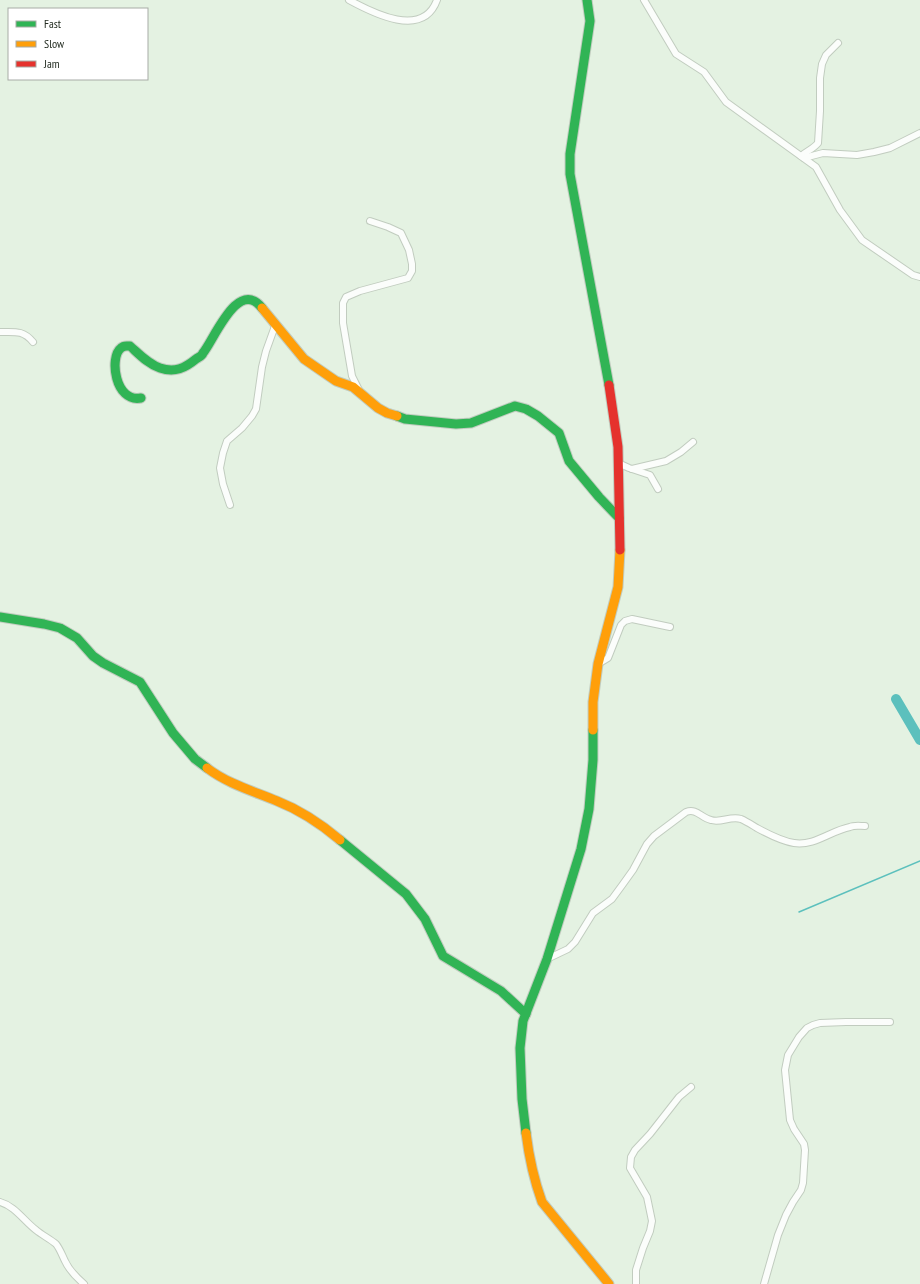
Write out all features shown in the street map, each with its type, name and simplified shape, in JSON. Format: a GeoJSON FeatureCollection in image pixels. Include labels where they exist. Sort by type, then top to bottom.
{"type":"FeatureCollection","features":[{"type":"Feature","properties":{"kind":"street"},"geometry":{"type":"LineString","coordinates":[[349,0],[386,17],[409,21],[422,18],[430,12],[436,0]]}},
{"type":"Feature","properties":{"kind":"street"},"geometry":{"type":"LineString","coordinates":[[587,0],[590,21],[570,154],[570,174],[610,391],[618,447],[620,553],[618,587],[598,664],[593,702],[594,760],[581,849],[547,959],[523,1021],[520,1048],[522,1098],[529,1154],[536,1186],[542,1202],[609,1284]]}},
{"type":"Feature","properties":{"kind":"street"},"geometry":{"type":"LineString","coordinates":[[644,0],[676,54],[704,72],[726,102],[816,167],[840,210],[862,240],[913,275],[920,277]]}},
{"type":"Feature","properties":{"kind":"street"},"geometry":{"type":"LineString","coordinates":[[802,157],[805,152],[818,143],[820,78],[822,64],[826,55],[838,43]]}},
{"type":"Feature","properties":{"kind":"street"},"geometry":{"type":"LineString","coordinates":[[802,157],[823,153],[857,155],[874,152],[890,148],[920,133]]}},
{"type":"Feature","properties":{"kind":"street"},"geometry":{"type":"LineString","coordinates":[[363,397],[352,376],[343,324],[343,303],[346,297],[360,291],[408,278],[413,269],[409,250],[400,233],[370,221]]}},
{"type":"Feature","properties":{"kind":"street"},"geometry":{"type":"LineString","coordinates":[[141,398],[134,400],[129,398],[118,385],[116,365],[118,353],[123,346],[130,346],[149,362],[160,368],[174,370],[185,368],[203,354],[218,328],[235,305],[244,300],[251,299],[258,302],[304,359],[336,380],[353,387],[363,397],[387,413],[405,419],[456,424],[471,423],[515,406],[520,406],[527,409],[559,433],[569,461],[619,518]]}},
{"type":"Feature","properties":{"kind":"street"},"geometry":{"type":"LineString","coordinates":[[230,505],[223,484],[220,468],[223,453],[227,441],[242,428],[256,409],[265,356],[276,326]]}},
{"type":"Feature","properties":{"kind":"street"},"geometry":{"type":"LineString","coordinates":[[0,332],[23,333],[33,342]]}},
{"type":"Feature","properties":{"kind":"street"},"geometry":{"type":"LineString","coordinates":[[632,469],[666,461],[694,442]]}},
{"type":"Feature","properties":{"kind":"street"},"geometry":{"type":"LineString","coordinates":[[618,463],[650,475],[658,489]]}},
{"type":"Feature","properties":{"kind":"street"},"geometry":{"type":"LineString","coordinates":[[0,617],[60,628],[77,638],[93,656],[103,663],[140,682],[173,733],[195,758],[215,774],[247,790],[299,811],[328,830],[406,894],[425,919],[443,956],[501,992],[526,1014]]}},
{"type":"Feature","properties":{"kind":"street"},"geometry":{"type":"LineString","coordinates":[[598,664],[608,658],[621,625],[625,621],[632,619],[670,627]]}},
{"type":"Feature","properties":{"kind":"street"},"geometry":{"type":"LineString","coordinates":[[547,959],[568,949],[575,942],[593,913],[612,899],[624,884],[647,844],[654,836],[686,812],[691,810],[695,811],[711,820],[720,821],[734,817],[742,819],[770,835],[794,842],[805,843],[851,826],[865,826]]}},
{"type":"Feature","properties":{"kind":"street"},"geometry":{"type":"LineString","coordinates":[[764,1284],[778,1235],[786,1215],[802,1190],[803,1183],[805,1150],[804,1144],[790,1120],[785,1070],[788,1055],[799,1037],[807,1028],[813,1025],[826,1023],[890,1022]]}},
{"type":"Feature","properties":{"kind":"street"},"geometry":{"type":"LineString","coordinates":[[636,1284],[636,1270],[642,1248],[650,1231],[652,1221],[646,1197],[630,1168],[631,1157],[635,1150],[650,1134],[679,1097],[691,1087]]}},
{"type":"Feature","properties":{"kind":"street"},"geometry":{"type":"LineString","coordinates":[[0,1202],[10,1206],[44,1237],[55,1244],[70,1270],[84,1284]]}},
{"type":"Feature","properties":{"kind":"waterway"},"geometry":{"type":"LineString","coordinates":[[896,699],[920,740]]}},
{"type":"Feature","properties":{"kind":"waterway"},"geometry":{"type":"LineString","coordinates":[[799,912],[920,861]]}},
{"type":"Feature","properties":{"kind":"traffic: fast"},"geometry":{"type":"LineString","coordinates":[[587,0],[590,21],[570,154],[570,174],[609,385]]}},
{"type":"Feature","properties":{"kind":"traffic: fast"},"geometry":{"type":"LineString","coordinates":[[141,398],[132,398],[125,394],[120,387],[115,369],[115,360],[117,353],[122,347],[130,346],[148,361],[160,368],[170,370],[180,369],[202,355],[220,325],[236,305],[244,300],[253,300],[262,308]]}},
{"type":"Feature","properties":{"kind":"traffic: fast"},"geometry":{"type":"LineString","coordinates":[[397,416],[405,419],[456,424],[471,423],[515,406],[526,409],[538,416],[559,433],[569,461],[619,518]]}},
{"type":"Feature","properties":{"kind":"traffic: fast"},"geometry":{"type":"LineString","coordinates":[[0,617],[60,628],[77,638],[93,656],[103,663],[140,682],[173,733],[195,759],[207,768]]}},
{"type":"Feature","properties":{"kind":"traffic: fast"},"geometry":{"type":"LineString","coordinates":[[526,1133],[522,1099],[520,1048],[523,1021],[547,959],[581,849],[589,809],[593,760],[593,730]]}},
{"type":"Feature","properties":{"kind":"traffic: fast"},"geometry":{"type":"LineString","coordinates":[[340,840],[406,894],[425,919],[443,956],[501,991],[526,1014]]}},
{"type":"Feature","properties":{"kind":"traffic: slow"},"geometry":{"type":"LineString","coordinates":[[262,308],[304,359],[336,381],[353,387],[378,408],[397,416]]}},
{"type":"Feature","properties":{"kind":"traffic: slow"},"geometry":{"type":"LineString","coordinates":[[593,730],[593,702],[598,664],[618,587],[620,550]]}},
{"type":"Feature","properties":{"kind":"traffic: slow"},"geometry":{"type":"LineString","coordinates":[[207,768],[232,783],[302,813],[340,840]]}},
{"type":"Feature","properties":{"kind":"traffic: slow"},"geometry":{"type":"LineString","coordinates":[[526,1133],[532,1168],[542,1202],[609,1284]]}},
{"type":"Feature","properties":{"kind":"traffic: jam"},"geometry":{"type":"LineString","coordinates":[[609,385],[618,447],[620,550]]}}]}
